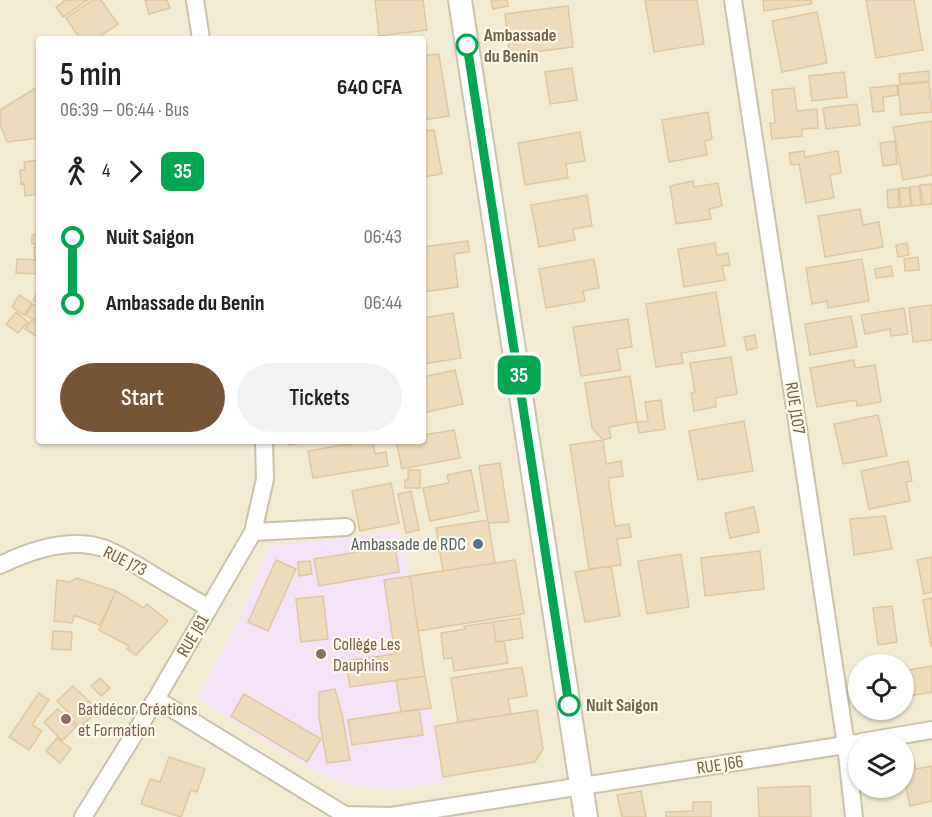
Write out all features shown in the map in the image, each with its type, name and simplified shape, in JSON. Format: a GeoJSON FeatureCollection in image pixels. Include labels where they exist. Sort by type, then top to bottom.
{"type":"FeatureCollection","features":[{"type":"Feature","properties":{"kind":"main road"},"geometry":{"type":"LineString","coordinates":[[460,0],[586,817]]}},
{"type":"Feature","properties":{"kind":"street"},"geometry":{"type":"LineString","coordinates":[[195,0],[201,36]]}},
{"type":"Feature","properties":{"kind":"street","name":"RUE J107"},"geometry":{"type":"LineString","coordinates":[[733,0],[853,732]]}},
{"type":"Feature","properties":{"kind":"street","name":"RUE J81"},"geometry":{"type":"LineString","coordinates":[[83,817],[156,699],[253,532],[265,479],[264,444]]}},
{"type":"Feature","properties":{"kind":"street"},"geometry":{"type":"LineString","coordinates":[[253,532],[346,526]]}},
{"type":"Feature","properties":{"kind":"street","name":"RUE J73"},"geometry":{"type":"LineString","coordinates":[[0,565],[21,555],[48,547],[77,544],[102,548],[127,559],[209,608]]}},
{"type":"Feature","properties":{"kind":"street"},"geometry":{"type":"LineString","coordinates":[[156,699],[345,816]]}},
{"type":"Feature","properties":{"kind":"street","name":"RUE J66"},"geometry":{"type":"LineString","coordinates":[[914,733],[932,730]]}},
{"type":"Feature","properties":{"kind":"street","name":"RUE J66"},"geometry":{"type":"LineString","coordinates":[[345,816],[391,816],[848,745]]}},
{"type":"Feature","properties":{"kind":"street","name":"RUE J107"},"geometry":{"type":"LineString","coordinates":[[854,798],[854,817]]}},
{"type":"Feature","properties":{"kind":"shaded area"},"geometry":{"type":"Polygon","coordinates":[[[0,0],[932,0],[932,817],[0,817],[0,0]]]}},
{"type":"Feature","properties":{"kind":"shaded area","name":"Collège Les Dauphins"},"geometry":{"type":"Polygon","coordinates":[[[400,531],[410,576],[443,783],[400,789],[365,788],[337,781],[311,770],[197,698],[233,631],[270,546],[400,531]]]}},
{"type":"Feature","properties":{"kind":"building"},"geometry":{"type":"Polygon","coordinates":[[[63,0],[88,0],[63,17],[56,7],[64,2],[63,0]]]}},
{"type":"Feature","properties":{"kind":"building"},"geometry":{"type":"Polygon","coordinates":[[[93,0],[101,0],[118,24],[100,36],[78,36],[66,18],[93,0]]]}},
{"type":"Feature","properties":{"kind":"building"},"geometry":{"type":"Polygon","coordinates":[[[145,0],[167,0],[170,8],[149,14],[145,0]]]}},
{"type":"Feature","properties":{"kind":"building"},"geometry":{"type":"Polygon","coordinates":[[[375,0],[423,0],[427,30],[379,36],[375,0]]]}},
{"type":"Feature","properties":{"kind":"building"},"geometry":{"type":"Polygon","coordinates":[[[491,0],[507,0],[508,6],[493,9],[491,0]]]}},
{"type":"Feature","properties":{"kind":"building"},"geometry":{"type":"Polygon","coordinates":[[[645,0],[697,0],[704,44],[654,52],[645,0]]]}},
{"type":"Feature","properties":{"kind":"building"},"geometry":{"type":"Polygon","coordinates":[[[763,0],[811,0],[812,4],[764,11],[763,0]]]}},
{"type":"Feature","properties":{"kind":"building"},"geometry":{"type":"Polygon","coordinates":[[[866,0],[914,0],[923,50],[876,58],[866,0]]]}},
{"type":"Feature","properties":{"kind":"building"},"geometry":{"type":"Polygon","coordinates":[[[568,6],[573,47],[510,55],[505,14],[568,6]]]}},
{"type":"Feature","properties":{"kind":"building"},"geometry":{"type":"Polygon","coordinates":[[[817,12],[827,63],[782,72],[772,21],[817,12]]]}},
{"type":"Feature","properties":{"kind":"building"},"geometry":{"type":"Polygon","coordinates":[[[439,54],[449,116],[426,120],[426,56],[439,54]]]}},
{"type":"Feature","properties":{"kind":"building"},"geometry":{"type":"Polygon","coordinates":[[[572,68],[577,100],[550,104],[545,72],[572,68]]]}},
{"type":"Feature","properties":{"kind":"building"},"geometry":{"type":"Polygon","coordinates":[[[929,71],[929,81],[900,84],[899,74],[929,71]]]}},
{"type":"Feature","properties":{"kind":"building"},"geometry":{"type":"Polygon","coordinates":[[[844,72],[847,97],[812,101],[809,76],[844,72]]]}},
{"type":"Feature","properties":{"kind":"building"},"geometry":{"type":"Polygon","coordinates":[[[929,82],[932,112],[901,115],[898,85],[929,82]]]}},
{"type":"Feature","properties":{"kind":"building"},"geometry":{"type":"Polygon","coordinates":[[[897,85],[898,95],[883,97],[884,111],[873,112],[870,88],[897,85]]]}},
{"type":"Feature","properties":{"kind":"building"},"geometry":{"type":"Polygon","coordinates":[[[36,88],[36,138],[7,142],[0,124],[0,110],[36,88]]]}},
{"type":"Feature","properties":{"kind":"building"},"geometry":{"type":"Polygon","coordinates":[[[794,88],[797,111],[817,109],[818,128],[802,129],[802,136],[772,139],[770,123],[775,123],[772,90],[794,88]]]}},
{"type":"Feature","properties":{"kind":"building"},"geometry":{"type":"Polygon","coordinates":[[[857,104],[860,125],[826,129],[823,108],[857,104]]]}},
{"type":"Feature","properties":{"kind":"building"},"geometry":{"type":"Polygon","coordinates":[[[708,112],[712,139],[705,141],[707,155],[669,162],[662,120],[708,112]]]}},
{"type":"Feature","properties":{"kind":"building"},"geometry":{"type":"Polygon","coordinates":[[[932,121],[932,175],[903,180],[893,127],[932,121]]]}},
{"type":"Feature","properties":{"kind":"building"},"geometry":{"type":"Polygon","coordinates":[[[434,130],[442,174],[426,177],[426,131],[434,130]]]}},
{"type":"Feature","properties":{"kind":"building"},"geometry":{"type":"Polygon","coordinates":[[[580,132],[585,161],[566,164],[568,178],[525,185],[518,143],[580,132]]]}},
{"type":"Feature","properties":{"kind":"building"},"geometry":{"type":"Polygon","coordinates":[[[895,141],[897,164],[883,166],[880,143],[895,141]]]}},
{"type":"Feature","properties":{"kind":"building"},"geometry":{"type":"Polygon","coordinates":[[[804,151],[805,157],[838,151],[841,173],[830,175],[834,198],[806,203],[799,164],[791,165],[789,153],[804,151]]]}},
{"type":"Feature","properties":{"kind":"building"},"geometry":{"type":"Polygon","coordinates":[[[36,160],[36,194],[25,196],[20,170],[25,170],[24,162],[36,160]]]}},
{"type":"Feature","properties":{"kind":"building"},"geometry":{"type":"Polygon","coordinates":[[[693,181],[694,187],[718,183],[722,206],[709,209],[711,219],[676,224],[670,186],[693,181]]]}},
{"type":"Feature","properties":{"kind":"building"},"geometry":{"type":"Polygon","coordinates":[[[932,184],[932,204],[923,205],[920,185],[932,184]]]}},
{"type":"Feature","properties":{"kind":"building"},"geometry":{"type":"Polygon","coordinates":[[[919,186],[921,205],[912,206],[910,187],[919,186]]]}},
{"type":"Feature","properties":{"kind":"building"},"geometry":{"type":"Polygon","coordinates":[[[899,188],[909,188],[911,206],[901,207],[899,188]]]}},
{"type":"Feature","properties":{"kind":"building"},"geometry":{"type":"Polygon","coordinates":[[[898,189],[899,207],[888,208],[887,190],[898,189]]]}},
{"type":"Feature","properties":{"kind":"building"},"geometry":{"type":"Polygon","coordinates":[[[587,195],[592,226],[573,229],[575,240],[539,247],[531,205],[587,195]]]}},
{"type":"Feature","properties":{"kind":"building"},"geometry":{"type":"Polygon","coordinates":[[[860,209],[863,225],[879,222],[883,247],[825,257],[818,216],[860,209]]]}},
{"type":"Feature","properties":{"kind":"building"},"geometry":{"type":"Polygon","coordinates":[[[32,235],[36,235],[36,244],[32,244],[32,235]]]}},
{"type":"Feature","properties":{"kind":"building"},"geometry":{"type":"Polygon","coordinates":[[[468,241],[469,252],[454,254],[458,287],[426,292],[426,247],[468,241]]]}},
{"type":"Feature","properties":{"kind":"building"},"geometry":{"type":"Polygon","coordinates":[[[715,243],[717,255],[728,253],[730,265],[722,266],[725,280],[684,287],[678,249],[715,243]]]}},
{"type":"Feature","properties":{"kind":"building"},"geometry":{"type":"Polygon","coordinates":[[[907,243],[909,255],[898,257],[896,245],[907,243]]]}},
{"type":"Feature","properties":{"kind":"building"},"geometry":{"type":"Polygon","coordinates":[[[918,257],[919,270],[905,271],[904,259],[918,257]]]}},
{"type":"Feature","properties":{"kind":"building"},"geometry":{"type":"Polygon","coordinates":[[[17,259],[36,260],[36,274],[16,273],[17,259]]]}},
{"type":"Feature","properties":{"kind":"building"},"geometry":{"type":"Polygon","coordinates":[[[594,259],[599,288],[583,291],[585,301],[546,308],[539,269],[594,259]]]}},
{"type":"Feature","properties":{"kind":"building"},"geometry":{"type":"Polygon","coordinates":[[[862,259],[869,301],[828,308],[827,301],[812,304],[806,268],[862,259]]]}},
{"type":"Feature","properties":{"kind":"building"},"geometry":{"type":"Polygon","coordinates":[[[891,266],[893,276],[876,278],[875,269],[891,266]]]}},
{"type":"Feature","properties":{"kind":"building"},"geometry":{"type":"Polygon","coordinates":[[[716,292],[725,346],[681,353],[683,363],[656,367],[646,304],[716,292]]]}},
{"type":"Feature","properties":{"kind":"building"},"geometry":{"type":"Polygon","coordinates":[[[19,295],[32,303],[24,315],[12,307],[19,295]]]}},
{"type":"Feature","properties":{"kind":"building"},"geometry":{"type":"Polygon","coordinates":[[[33,304],[36,306],[35,321],[26,315],[33,304]]]}},
{"type":"Feature","properties":{"kind":"building"},"geometry":{"type":"Polygon","coordinates":[[[932,305],[932,340],[913,342],[909,308],[932,305]]]}},
{"type":"Feature","properties":{"kind":"building"},"geometry":{"type":"Polygon","coordinates":[[[904,308],[908,334],[891,336],[890,329],[865,334],[861,315],[904,308]]]}},
{"type":"Feature","properties":{"kind":"building"},"geometry":{"type":"Polygon","coordinates":[[[16,312],[28,322],[18,333],[6,324],[16,312]]]}},
{"type":"Feature","properties":{"kind":"building"},"geometry":{"type":"Polygon","coordinates":[[[453,313],[461,358],[426,364],[426,318],[453,313]]]}},
{"type":"Feature","properties":{"kind":"building"},"geometry":{"type":"Polygon","coordinates":[[[851,316],[857,347],[810,355],[805,324],[851,316]]]}},
{"type":"Feature","properties":{"kind":"building"},"geometry":{"type":"Polygon","coordinates":[[[628,319],[632,347],[617,349],[621,370],[581,376],[573,327],[628,319]]]}},
{"type":"Feature","properties":{"kind":"building"},"geometry":{"type":"Polygon","coordinates":[[[31,321],[36,324],[36,336],[25,329],[31,321]]]}},
{"type":"Feature","properties":{"kind":"building"},"geometry":{"type":"Polygon","coordinates":[[[755,335],[757,348],[747,350],[744,337],[755,335]]]}},
{"type":"Feature","properties":{"kind":"building"},"geometry":{"type":"Polygon","coordinates":[[[731,357],[737,394],[715,398],[716,407],[694,411],[691,393],[695,392],[690,363],[731,357]]]}},
{"type":"Feature","properties":{"kind":"building"},"geometry":{"type":"Polygon","coordinates":[[[854,360],[855,368],[875,365],[881,402],[857,406],[856,400],[817,407],[810,368],[854,360]]]}},
{"type":"Feature","properties":{"kind":"building"},"geometry":{"type":"Polygon","coordinates":[[[455,370],[463,404],[426,412],[426,376],[455,370]]]}},
{"type":"Feature","properties":{"kind":"building"},"geometry":{"type":"Polygon","coordinates":[[[630,376],[637,422],[609,427],[611,438],[603,440],[592,428],[585,383],[630,376]]]}},
{"type":"Feature","properties":{"kind":"building"},"geometry":{"type":"Polygon","coordinates":[[[661,400],[665,429],[639,433],[637,422],[648,421],[645,402],[661,400]]]}},
{"type":"Feature","properties":{"kind":"building"},"geometry":{"type":"Polygon","coordinates":[[[878,415],[887,456],[843,464],[834,424],[878,415]]]}},
{"type":"Feature","properties":{"kind":"building"},"geometry":{"type":"Polygon","coordinates":[[[744,421],[753,471],[698,480],[689,431],[744,421]]]}},
{"type":"Feature","properties":{"kind":"building"},"geometry":{"type":"Polygon","coordinates":[[[454,430],[460,458],[402,469],[397,444],[426,444],[426,435],[454,430]]]}},
{"type":"Feature","properties":{"kind":"building"},"geometry":{"type":"Polygon","coordinates":[[[603,440],[606,464],[621,461],[623,476],[608,478],[615,526],[629,524],[631,537],[617,539],[621,565],[589,569],[570,445],[603,440]]]}},
{"type":"Feature","properties":{"kind":"building"},"geometry":{"type":"Polygon","coordinates":[[[349,444],[373,444],[375,454],[386,452],[388,466],[313,478],[308,451],[349,444]]]}},
{"type":"Feature","properties":{"kind":"building"},"geometry":{"type":"Polygon","coordinates":[[[908,461],[912,481],[906,482],[910,501],[869,509],[861,471],[908,461]]]}},
{"type":"Feature","properties":{"kind":"building"},"geometry":{"type":"Polygon","coordinates":[[[500,463],[509,522],[488,523],[479,466],[500,463]]]}},
{"type":"Feature","properties":{"kind":"building"},"geometry":{"type":"Polygon","coordinates":[[[408,470],[420,470],[420,488],[405,488],[408,470]]]}},
{"type":"Feature","properties":{"kind":"building"},"geometry":{"type":"Polygon","coordinates":[[[471,470],[479,511],[430,521],[423,488],[449,483],[447,475],[471,470]]]}},
{"type":"Feature","properties":{"kind":"building"},"geometry":{"type":"Polygon","coordinates":[[[391,483],[399,523],[360,531],[352,491],[391,483]]]}},
{"type":"Feature","properties":{"kind":"building"},"geometry":{"type":"Polygon","coordinates":[[[411,491],[419,530],[406,533],[398,494],[411,491]]]}},
{"type":"Feature","properties":{"kind":"building"},"geometry":{"type":"Polygon","coordinates":[[[754,507],[759,532],[730,538],[725,513],[754,507]]]}},
{"type":"Feature","properties":{"kind":"building"},"geometry":{"type":"Polygon","coordinates":[[[885,516],[892,549],[854,555],[850,519],[885,516]]]}},
{"type":"Feature","properties":{"kind":"building"},"geometry":{"type":"Polygon","coordinates":[[[488,520],[495,563],[443,571],[436,528],[488,520]]]}},
{"type":"Feature","properties":{"kind":"building"},"geometry":{"type":"Polygon","coordinates":[[[395,546],[399,572],[319,586],[314,559],[395,546]]]}},
{"type":"Feature","properties":{"kind":"building"},"geometry":{"type":"Polygon","coordinates":[[[760,551],[764,589],[705,596],[701,558],[760,551]]]}},
{"type":"Feature","properties":{"kind":"building"},"geometry":{"type":"Polygon","coordinates":[[[681,554],[689,607],[647,614],[638,561],[681,554]]]}},
{"type":"Feature","properties":{"kind":"building"},"geometry":{"type":"Polygon","coordinates":[[[932,557],[932,592],[924,594],[917,560],[932,557]]]}},
{"type":"Feature","properties":{"kind":"building"},"geometry":{"type":"Polygon","coordinates":[[[276,560],[296,569],[268,631],[248,622],[276,560]]]}},
{"type":"Feature","properties":{"kind":"building"},"geometry":{"type":"Polygon","coordinates":[[[515,560],[524,614],[418,631],[410,576],[515,560]]]}},
{"type":"Feature","properties":{"kind":"building"},"geometry":{"type":"Polygon","coordinates":[[[310,561],[312,574],[299,576],[298,562],[310,561]]]}},
{"type":"Feature","properties":{"kind":"building"},"geometry":{"type":"Polygon","coordinates":[[[611,566],[620,616],[585,622],[575,572],[611,566]]]}},
{"type":"Feature","properties":{"kind":"building"},"geometry":{"type":"Polygon","coordinates":[[[410,576],[425,676],[350,687],[345,661],[395,654],[384,580],[410,576]]]}},
{"type":"Feature","properties":{"kind":"building"},"geometry":{"type":"Polygon","coordinates":[[[77,578],[116,591],[100,625],[74,615],[72,623],[54,621],[57,580],[70,582],[77,578]]]}},
{"type":"Feature","properties":{"kind":"building"},"geometry":{"type":"Polygon","coordinates":[[[116,591],[144,608],[147,604],[168,621],[136,655],[127,649],[129,646],[99,630],[116,591]]]}},
{"type":"Feature","properties":{"kind":"building"},"geometry":{"type":"Polygon","coordinates":[[[323,596],[328,639],[301,642],[296,599],[323,596]]]}},
{"type":"Feature","properties":{"kind":"building"},"geometry":{"type":"Polygon","coordinates":[[[932,598],[932,646],[931,646],[923,600],[932,598]]]}},
{"type":"Feature","properties":{"kind":"building"},"geometry":{"type":"Polygon","coordinates":[[[892,606],[897,642],[878,645],[873,608],[892,606]]]}},
{"type":"Feature","properties":{"kind":"building"},"geometry":{"type":"Polygon","coordinates":[[[520,618],[523,638],[496,642],[493,622],[520,618]]]}},
{"type":"Feature","properties":{"kind":"building"},"geometry":{"type":"Polygon","coordinates":[[[493,622],[496,642],[504,641],[508,663],[454,671],[452,658],[444,659],[441,633],[465,629],[464,626],[493,622]]]}},
{"type":"Feature","properties":{"kind":"building"},"geometry":{"type":"Polygon","coordinates":[[[53,631],[72,632],[71,650],[52,649],[53,631]]]}},
{"type":"Feature","properties":{"kind":"building"},"geometry":{"type":"Polygon","coordinates":[[[932,666],[932,692],[914,695],[914,669],[932,666]]]}},
{"type":"Feature","properties":{"kind":"building"},"geometry":{"type":"Polygon","coordinates":[[[522,667],[527,696],[508,699],[511,714],[458,722],[451,678],[522,667]]]}},
{"type":"Feature","properties":{"kind":"building"},"geometry":{"type":"Polygon","coordinates":[[[425,676],[431,708],[401,712],[396,680],[425,676]]]}},
{"type":"Feature","properties":{"kind":"building"},"geometry":{"type":"Polygon","coordinates":[[[100,678],[110,688],[101,696],[91,686],[100,678]]]}},
{"type":"Feature","properties":{"kind":"building"},"geometry":{"type":"Polygon","coordinates":[[[73,686],[98,710],[80,728],[71,719],[73,717],[57,701],[73,686]]]}},
{"type":"Feature","properties":{"kind":"building"},"geometry":{"type":"Polygon","coordinates":[[[335,689],[350,760],[327,763],[319,717],[319,692],[335,689]]]}},
{"type":"Feature","properties":{"kind":"building"},"geometry":{"type":"Polygon","coordinates":[[[39,693],[49,700],[32,725],[42,731],[29,750],[9,737],[39,693]]]}},
{"type":"Feature","properties":{"kind":"building"},"geometry":{"type":"Polygon","coordinates":[[[244,694],[321,739],[307,762],[231,716],[244,694]]]}},
{"type":"Feature","properties":{"kind":"building"},"geometry":{"type":"Polygon","coordinates":[[[58,709],[76,727],[62,741],[44,722],[58,709]]]}},
{"type":"Feature","properties":{"kind":"building"},"geometry":{"type":"Polygon","coordinates":[[[419,709],[423,735],[352,745],[348,720],[419,709]]]}},
{"type":"Feature","properties":{"kind":"building"},"geometry":{"type":"Polygon","coordinates":[[[537,710],[543,749],[535,762],[443,777],[435,726],[537,710]]]}},
{"type":"Feature","properties":{"kind":"building"},"geometry":{"type":"Polygon","coordinates":[[[57,738],[71,749],[60,763],[46,751],[57,738]]]}},
{"type":"Feature","properties":{"kind":"building"},"geometry":{"type":"Polygon","coordinates":[[[169,757],[205,769],[197,792],[191,790],[181,817],[141,804],[150,779],[160,782],[169,757]]]}},
{"type":"Feature","properties":{"kind":"building"},"geometry":{"type":"Polygon","coordinates":[[[914,763],[916,769],[932,766],[932,801],[910,806],[908,798],[914,798],[914,763]]]}},
{"type":"Feature","properties":{"kind":"building"},"geometry":{"type":"Polygon","coordinates":[[[810,786],[811,817],[759,817],[758,788],[810,786]]]}},
{"type":"Feature","properties":{"kind":"building"},"geometry":{"type":"Polygon","coordinates":[[[641,791],[646,817],[622,817],[617,795],[641,791]]]}},
{"type":"Feature","properties":{"kind":"building"},"geometry":{"type":"Polygon","coordinates":[[[693,802],[711,802],[711,817],[666,817],[666,812],[693,811],[693,802]]]}},
{"type":"Feature","properties":{"kind":"bus line","name":"35"},"geometry":{"type":"LineString","coordinates":[[467,45],[569,705]]}},
{"type":"Feature","properties":{"kind":"place","name":"Ambassade du Benin"},"geometry":{"type":"Point","coordinates":[467,45]}},
{"type":"Feature","properties":{"kind":"place","name":"Ambassade de RDC"},"geometry":{"type":"Point","coordinates":[478,544]}},
{"type":"Feature","properties":{"kind":"place","name":"Collège Les Dauphins"},"geometry":{"type":"Point","coordinates":[321,654]}},
{"type":"Feature","properties":{"kind":"place","name":"Nuit Saigon"},"geometry":{"type":"Point","coordinates":[569,705]}},
{"type":"Feature","properties":{"kind":"place","name":"Batidécor Créations et Formation"},"geometry":{"type":"Point","coordinates":[66,719]}}]}
